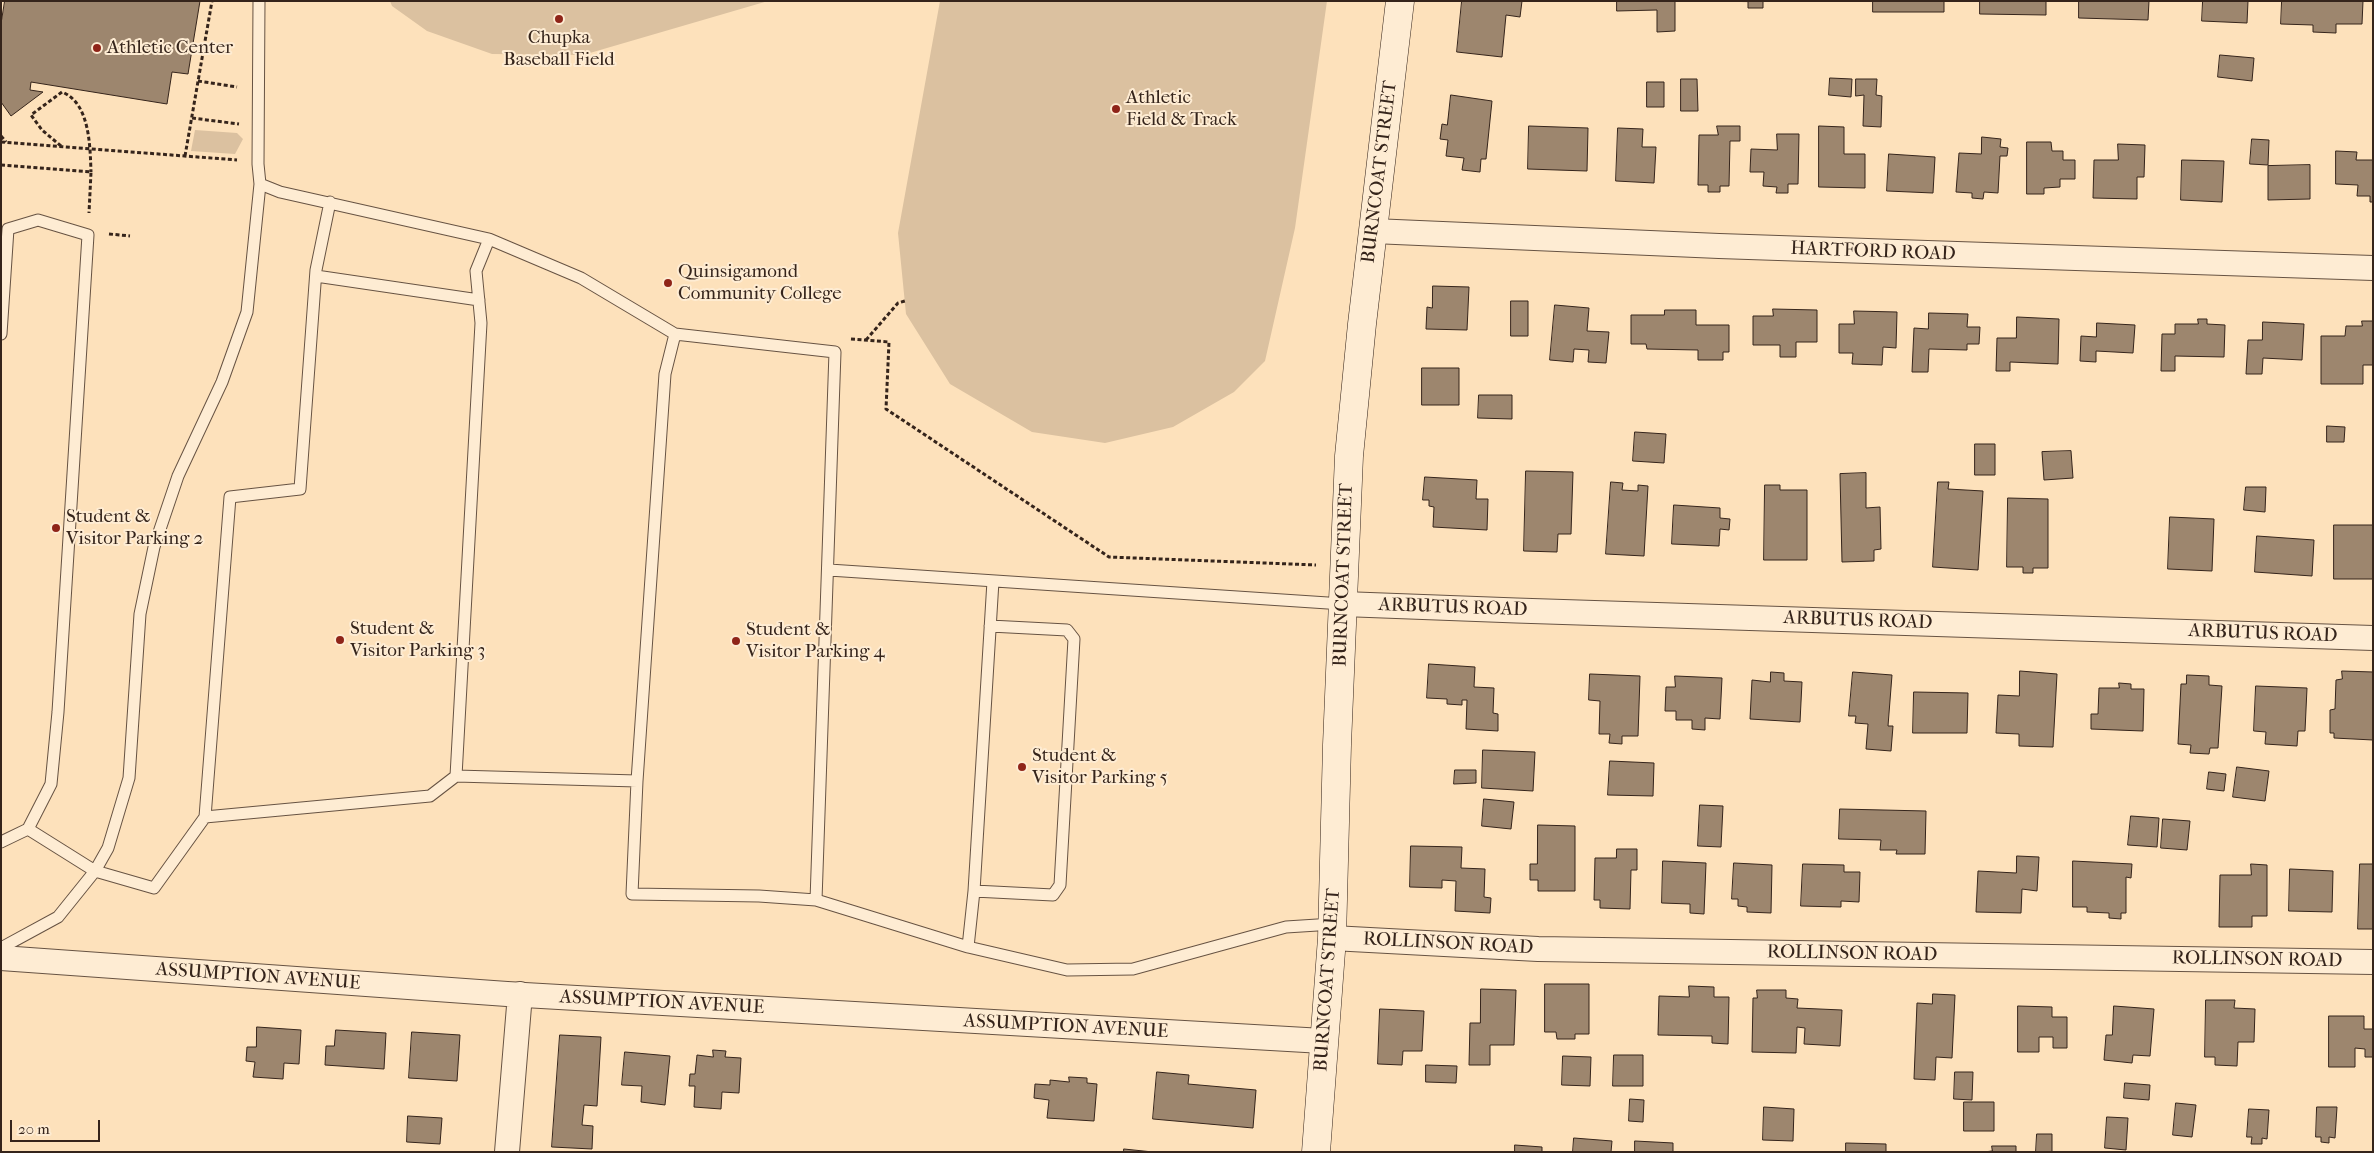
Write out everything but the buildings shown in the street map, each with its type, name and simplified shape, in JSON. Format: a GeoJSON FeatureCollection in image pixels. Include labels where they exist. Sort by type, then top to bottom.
{"type":"FeatureCollection","features":[{"type":"Feature","properties":{"kind":"main road","name":"BURNCOAT STREET"},"geometry":{"type":"LineString","coordinates":[[1316,1152],[1332,931],[1345,529],[1352,414],[1400,1]]}},
{"type":"Feature","properties":{"kind":"street","name":"HARTFORD ROAD"},"geometry":{"type":"LineString","coordinates":[[1373,231],[1719,246],[2373,268]]}},
{"type":"Feature","properties":{"kind":"street","name":"ARBUTUS ROAD"},"geometry":{"type":"LineString","coordinates":[[1343,604],[1595,614],[2123,628],[2373,638]]}},
{"type":"Feature","properties":{"kind":"street","name":"ROLLINSON ROAD"},"geometry":{"type":"LineString","coordinates":[[1332,931],[1538,949],[2373,962]]}},
{"type":"Feature","properties":{"kind":"street","name":"ASSUMPTION AVENUE"},"geometry":{"type":"LineString","coordinates":[[1,958],[520,994],[1323,1041]]}},
{"type":"Feature","properties":{"kind":"street"},"geometry":{"type":"LineString","coordinates":[[507,1152],[520,994]]}},
{"type":"Feature","properties":{"kind":"lane"},"geometry":{"type":"LineString","coordinates":[[1,948],[58,917],[95,871],[108,848],[129,778],[140,614],[154,547],[178,476],[222,382],[247,312],[260,184],[258,164],[259,1]]}},
{"type":"Feature","properties":{"kind":"lane"},"geometry":{"type":"LineString","coordinates":[[260,184],[280,192],[489,238],[581,278],[675,334],[836,352],[816,900]]}},
{"type":"Feature","properties":{"kind":"lane"},"geometry":{"type":"LineString","coordinates":[[28,829],[95,871],[154,888],[205,817],[230,497],[300,489],[316,276],[330,202]]}},
{"type":"Feature","properties":{"kind":"lane"},"geometry":{"type":"LineString","coordinates":[[1,334],[8,229],[38,220],[88,235],[57,722],[50,784],[28,829],[1,842]]}},
{"type":"Feature","properties":{"kind":"lane"},"geometry":{"type":"LineString","coordinates":[[456,776],[481,323],[476,271],[489,238]]}},
{"type":"Feature","properties":{"kind":"lane"},"geometry":{"type":"LineString","coordinates":[[316,276],[479,300]]}},
{"type":"Feature","properties":{"kind":"lane"},"geometry":{"type":"LineString","coordinates":[[675,334],[665,374],[637,781],[632,894],[760,896],[816,900],[968,947],[1067,970],[1133,969],[1286,927],[1332,931]]}},
{"type":"Feature","properties":{"kind":"lane"},"geometry":{"type":"LineString","coordinates":[[829,570],[1343,604]]}},
{"type":"Feature","properties":{"kind":"lane"},"geometry":{"type":"LineString","coordinates":[[968,947],[974,891],[993,581]]}},
{"type":"Feature","properties":{"kind":"lane"},"geometry":{"type":"LineString","coordinates":[[974,891],[1054,895],[1060,885],[1074,639],[1067,630],[990,626]]}},
{"type":"Feature","properties":{"kind":"lane"},"geometry":{"type":"LineString","coordinates":[[205,817],[430,796],[456,776],[637,781]]}},
{"type":"Feature","properties":{"kind":"path"},"geometry":{"type":"LineString","coordinates":[[185,156],[212,1]]}},
{"type":"Feature","properties":{"kind":"path"},"geometry":{"type":"LineString","coordinates":[[198,81],[258,90]]}},
{"type":"Feature","properties":{"kind":"path"},"geometry":{"type":"LineString","coordinates":[[61,146],[42,130],[30,115],[62,92],[71,96],[82,111],[90,149],[92,172],[88,235]]}},
{"type":"Feature","properties":{"kind":"path"},"geometry":{"type":"LineString","coordinates":[[192,118],[258,127]]}},
{"type":"Feature","properties":{"kind":"path"},"geometry":{"type":"LineString","coordinates":[[1,136],[6,143]]}},
{"type":"Feature","properties":{"kind":"path"},"geometry":{"type":"LineString","coordinates":[[1,142],[247,161]]}},
{"type":"Feature","properties":{"kind":"path"},"geometry":{"type":"LineString","coordinates":[[1,165],[92,172]]}},
{"type":"Feature","properties":{"kind":"path"},"geometry":{"type":"LineString","coordinates":[[866,340],[898,303],[905,301]]}},
{"type":"Feature","properties":{"kind":"path"},"geometry":{"type":"LineString","coordinates":[[889,342],[886,410],[1108,557],[1316,565]]}},
{"type":"Feature","properties":{"kind":"shaded area","name":"Chupka Baseball Field"},"geometry":{"type":"Polygon","coordinates":[[[390,1],[768,1],[583,55],[492,54],[427,31],[392,6],[390,1]]]}},
{"type":"Feature","properties":{"kind":"shaded area","name":"Athletic Field & Track"},"geometry":{"type":"Polygon","coordinates":[[[940,1],[1327,1],[1295,228],[1265,361],[1234,392],[1173,427],[1105,443],[1032,432],[950,384],[906,314],[898,233],[940,1]]]}},
{"type":"Feature","properties":{"kind":"shaded area"},"geometry":{"type":"Polygon","coordinates":[[[195,130],[237,133],[243,139],[235,154],[191,151],[195,130]]]}},
{"type":"Feature","properties":{"kind":"place","name":"Chupka Baseball Field"},"geometry":{"type":"Point","coordinates":[559,19]}},
{"type":"Feature","properties":{"kind":"place","name":"Athletic Center"},"geometry":{"type":"Point","coordinates":[97,48]}},
{"type":"Feature","properties":{"kind":"place","name":"Athletic Field & Track"},"geometry":{"type":"Point","coordinates":[1116,109]}},
{"type":"Feature","properties":{"kind":"place","name":"Quinsigamond Community College"},"geometry":{"type":"Point","coordinates":[668,283]}},
{"type":"Feature","properties":{"kind":"place","name":"Student & Visitor Parking 2"},"geometry":{"type":"Point","coordinates":[56,528]}},
{"type":"Feature","properties":{"kind":"place","name":"Student & Visitor Parking 3"},"geometry":{"type":"Point","coordinates":[340,640]}},
{"type":"Feature","properties":{"kind":"place","name":"Student & Visitor Parking 4"},"geometry":{"type":"Point","coordinates":[736,641]}},
{"type":"Feature","properties":{"kind":"place","name":"Student & Visitor Parking 5"},"geometry":{"type":"Point","coordinates":[1022,767]}}]}
